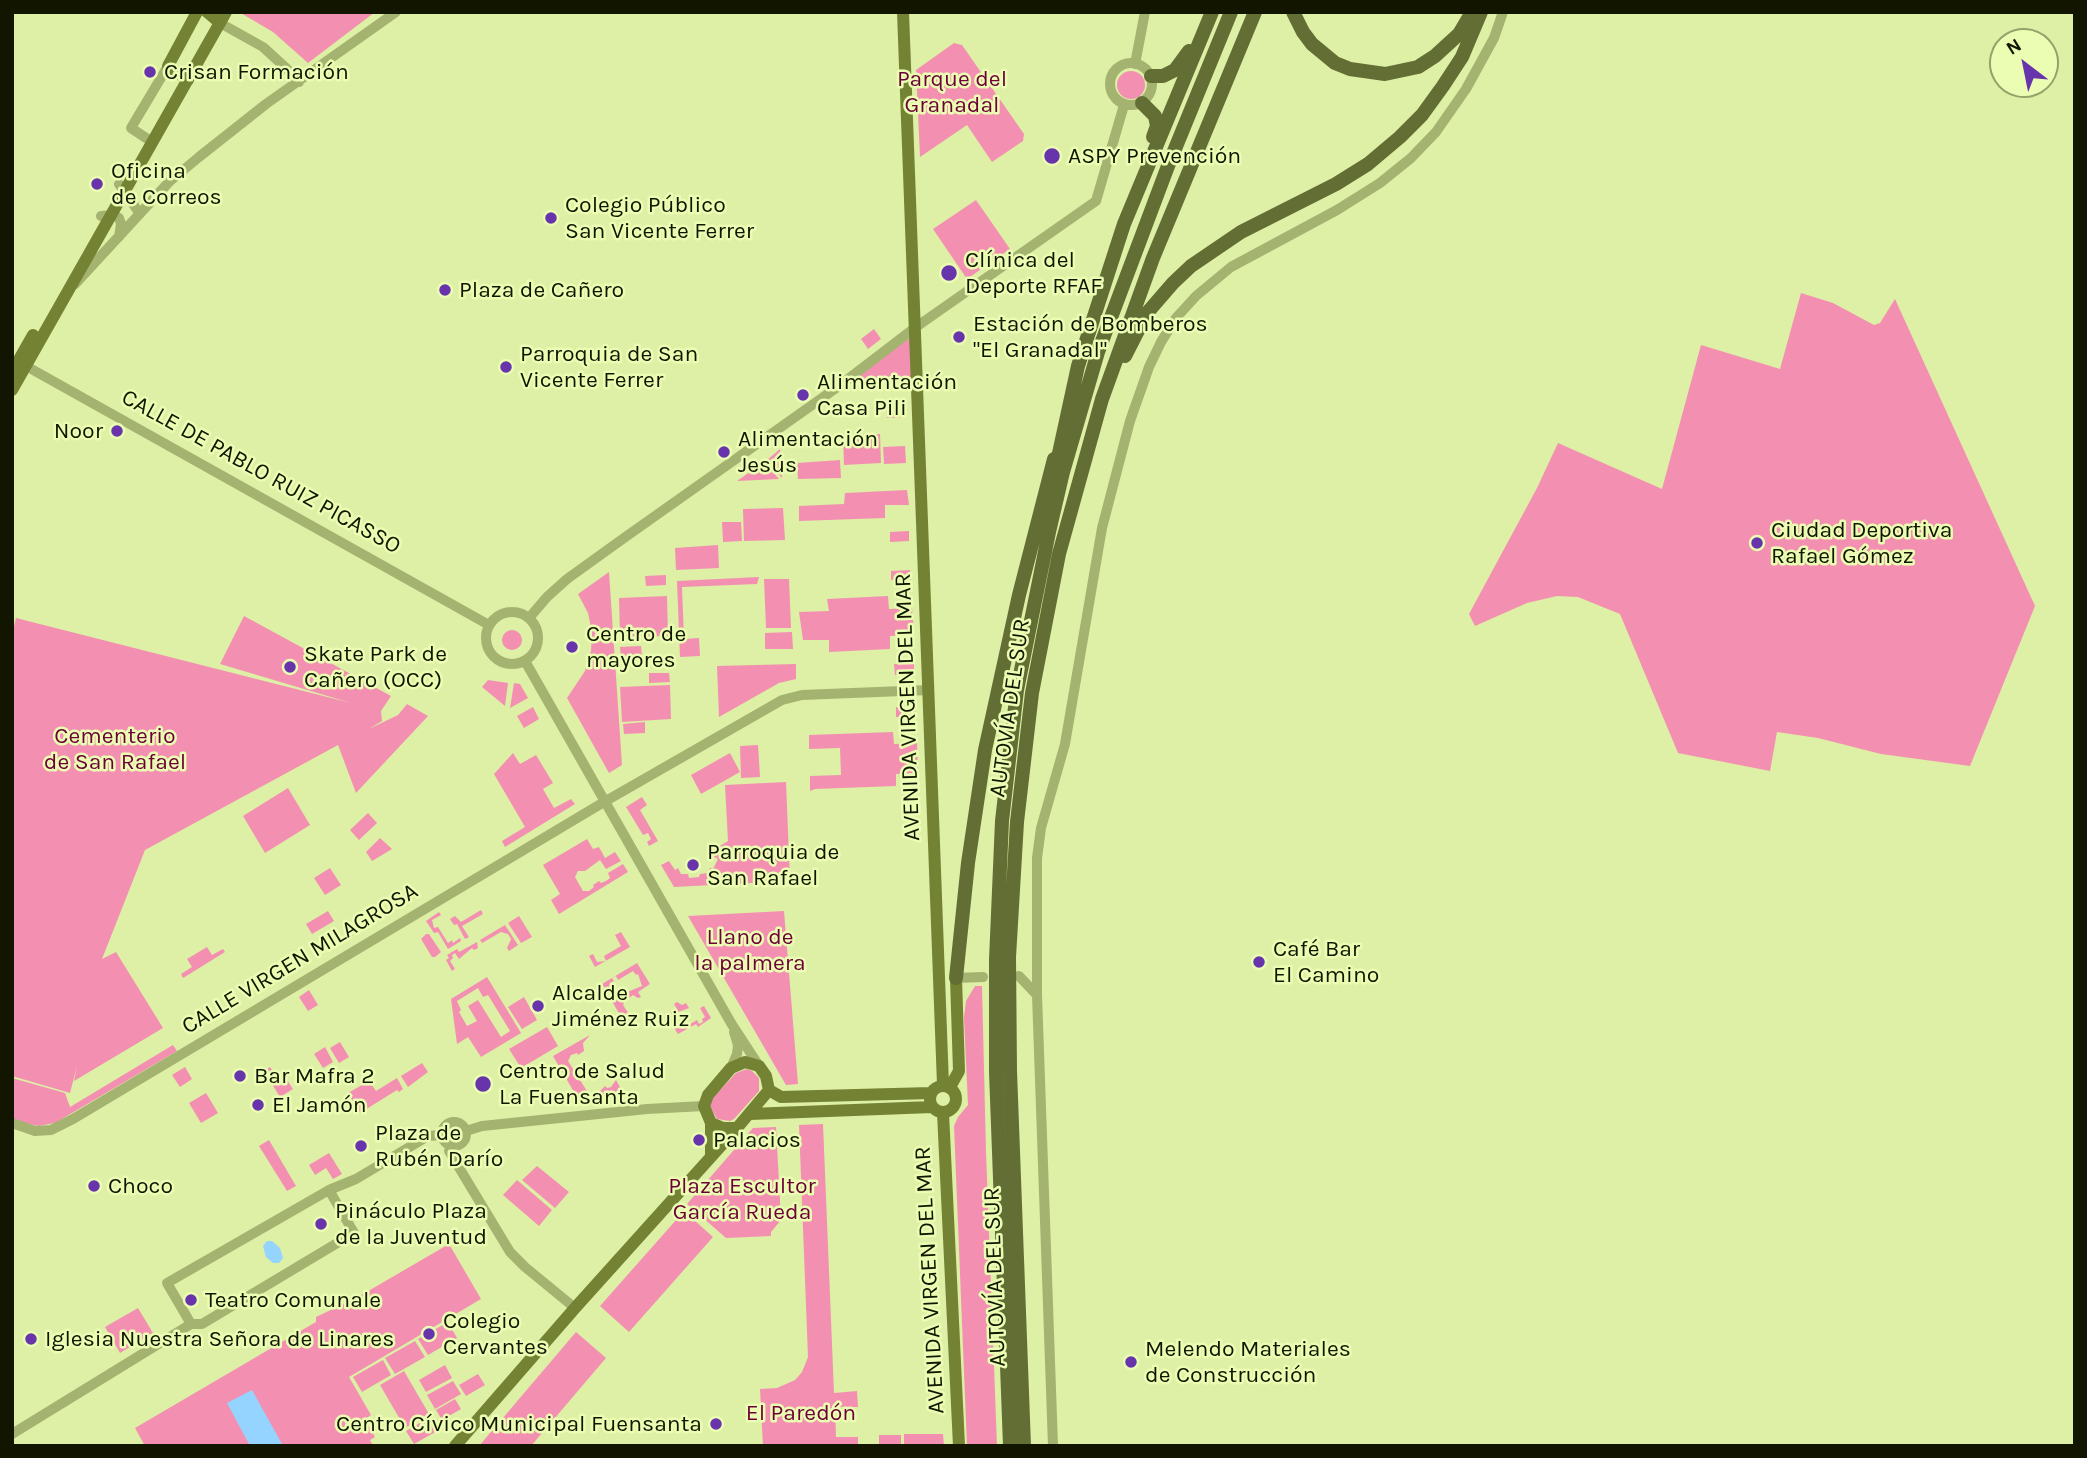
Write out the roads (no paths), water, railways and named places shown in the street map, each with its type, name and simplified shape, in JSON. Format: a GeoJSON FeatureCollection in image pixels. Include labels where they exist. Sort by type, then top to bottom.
{"type":"FeatureCollection","features":[{"type":"Feature","properties":{"kind":"highway"},"geometry":{"type":"LineString","coordinates":[[1151,76],[1163,76],[1175,70],[1185,59],[1211,12]]}},
{"type":"Feature","properties":{"kind":"highway"},"geometry":{"type":"LineString","coordinates":[[1124,224],[1211,12]]}},
{"type":"Feature","properties":{"kind":"highway","name":"AUTOVÍA DEL SUR"},"geometry":{"type":"LineString","coordinates":[[1010,1446],[996,1072],[996,960],[1002,821],[1017,690],[1051,520],[1098,352],[1163,178],[1231,12]]}},
{"type":"Feature","properties":{"kind":"highway","name":"AUTOVÍA DEL SUR"},"geometry":{"type":"LineString","coordinates":[[1024,1446],[1009,957],[1017,822],[1032,693],[1078,478],[1102,399],[1153,258],[1255,12]]}},
{"type":"Feature","properties":{"kind":"highway"},"geometry":{"type":"LineString","coordinates":[[1293,12],[1312,44],[1335,63],[1350,69],[1385,74],[1418,67],[1435,56],[1458,34],[1472,12]]}},
{"type":"Feature","properties":{"kind":"highway"},"geometry":{"type":"LineString","coordinates":[[1102,399],[1115,383],[1127,350],[1147,313],[1173,283],[1216,248],[1241,232],[1368,164],[1400,136],[1422,115],[1444,86],[1461,57],[1481,12]]}},
{"type":"Feature","properties":{"kind":"highway"},"geometry":{"type":"LineString","coordinates":[[956,978],[974,821],[996,692],[1078,366],[1157,126],[1150,109],[1142,103]]}},
{"type":"Feature","properties":{"kind":"highway"},"geometry":{"type":"LineString","coordinates":[[1017,690],[1029,592],[1078,366]]}},
{"type":"Feature","properties":{"kind":"main road","name":"AVENIDA VIRGEN DEL MAR"},"geometry":{"type":"LineString","coordinates":[[903,12],[928,690],[946,1086]]}},
{"type":"Feature","properties":{"kind":"main road"},"geometry":{"type":"LineString","coordinates":[[184,78],[168,66],[193,14]]}},
{"type":"Feature","properties":{"kind":"main road"},"geometry":{"type":"LineString","coordinates":[[121,187],[217,16]]}},
{"type":"Feature","properties":{"kind":"main road"},"geometry":{"type":"LineString","coordinates":[[12,372],[66,294],[146,138],[184,78]]}},
{"type":"Feature","properties":{"kind":"main road"},"geometry":{"type":"LineString","coordinates":[[12,390],[23,357],[107,213]]}},
{"type":"Feature","properties":{"kind":"main road"},"geometry":{"type":"LineString","coordinates":[[946,1086],[959,1070],[956,978]]}},
{"type":"Feature","properties":{"kind":"main road"},"geometry":{"type":"LineString","coordinates":[[711,1156],[710,1124],[704,1106],[708,1095],[731,1068],[745,1062],[759,1066],[766,1076],[769,1090],[781,1097],[931,1093]]}},
{"type":"Feature","properties":{"kind":"main road"},"geometry":{"type":"LineString","coordinates":[[750,1114],[951,1110],[956,1102],[956,1094],[946,1086],[936,1087],[931,1093],[929,1100],[937,1110]]}},
{"type":"Feature","properties":{"kind":"main road"},"geometry":{"type":"LineString","coordinates":[[455,1446],[769,1090]]}},
{"type":"Feature","properties":{"kind":"main road","name":"AVENIDA VIRGEN DEL MAR"},"geometry":{"type":"LineString","coordinates":[[937,1110],[959,1446]]}},
{"type":"Feature","properties":{"kind":"main road"},"geometry":{"type":"LineString","coordinates":[[710,1124],[723,1129],[737,1128]]}},
{"type":"Feature","properties":{"kind":"street"},"geometry":{"type":"LineString","coordinates":[[66,294],[119,237],[138,211],[199,157],[234,128],[396,12]]}},
{"type":"Feature","properties":{"kind":"street"},"geometry":{"type":"LineString","coordinates":[[1135,64],[1145,12]]}},
{"type":"Feature","properties":{"kind":"street"},"geometry":{"type":"LineString","coordinates":[[1054,1446],[1036,976],[1037,858],[1041,828],[1065,744],[1104,516],[1130,421],[1155,354],[1176,318],[1214,279],[1249,255],[1337,210],[1380,183],[1411,158],[1436,132],[1466,89],[1494,38],[1503,12]]}},
{"type":"Feature","properties":{"kind":"street"},"geometry":{"type":"LineString","coordinates":[[217,16],[263,47],[299,82]]}},
{"type":"Feature","properties":{"kind":"street"},"geometry":{"type":"LineString","coordinates":[[1135,64],[1145,68],[1151,76],[1152,88],[1147,99],[1142,103],[1124,105],[1112,92],[1111,79],[1118,68],[1135,64]]}},
{"type":"Feature","properties":{"kind":"street"},"geometry":{"type":"LineString","coordinates":[[146,138],[131,128],[168,66]]}},
{"type":"Feature","properties":{"kind":"street"},"geometry":{"type":"LineString","coordinates":[[529,618],[567,579],[839,386],[916,327],[1096,201],[1124,105]]}},
{"type":"Feature","properties":{"kind":"street"},"geometry":{"type":"LineString","coordinates":[[121,187],[138,211]]}},
{"type":"Feature","properties":{"kind":"street"},"geometry":{"type":"LineString","coordinates":[[107,213],[138,211]]}},
{"type":"Feature","properties":{"kind":"street"},"geometry":{"type":"LineString","coordinates":[[107,213],[118,218],[121,224],[119,237]]}},
{"type":"Feature","properties":{"kind":"street","name":"CALLE DE PABLO RUIZ PICASSO"},"geometry":{"type":"LineString","coordinates":[[23,357],[489,625]]}},
{"type":"Feature","properties":{"kind":"street"},"geometry":{"type":"LineString","coordinates":[[503,613],[521,613],[529,618],[538,632],[532,656],[525,661],[509,665],[493,658],[485,642],[489,625],[503,613]]}},
{"type":"Feature","properties":{"kind":"street"},"geometry":{"type":"LineString","coordinates":[[525,661],[731,1023],[759,1066]]}},
{"type":"Feature","properties":{"kind":"street","name":"CALLE VIRGEN MILAGROSA"},"geometry":{"type":"LineString","coordinates":[[12,1123],[35,1131],[51,1130],[73,1119],[604,802],[782,700],[802,695],[928,690]]}},
{"type":"Feature","properties":{"kind":"street"},"geometry":{"type":"LineString","coordinates":[[1036,976],[1018,976],[1037,995]]}},
{"type":"Feature","properties":{"kind":"street"},"geometry":{"type":"LineString","coordinates":[[956,978],[983,977]]}},
{"type":"Feature","properties":{"kind":"street"},"geometry":{"type":"LineString","coordinates":[[731,1023],[737,1045],[737,1054],[731,1068]]}},
{"type":"Feature","properties":{"kind":"street"},"geometry":{"type":"LineString","coordinates":[[466,1131],[482,1126],[647,1109],[704,1106]]}},
{"type":"Feature","properties":{"kind":"street"},"geometry":{"type":"LineString","coordinates":[[452,1146],[445,1142],[443,1128],[453,1122],[461,1124],[466,1131]]}},
{"type":"Feature","properties":{"kind":"street"},"geometry":{"type":"LineString","coordinates":[[466,1131],[463,1142],[452,1146],[449,1151],[510,1252],[575,1308]]}},
{"type":"Feature","properties":{"kind":"street"},"geometry":{"type":"LineString","coordinates":[[191,1324],[167,1283],[329,1190],[356,1179],[428,1136],[442,1135]]}},
{"type":"Feature","properties":{"kind":"street"},"geometry":{"type":"LineString","coordinates":[[12,1434],[191,1324],[202,1324],[354,1233],[329,1190]]}},
{"type":"Feature","properties":{"kind":"water"},"geometry":{"type":"Polygon","coordinates":[[[267,1241],[272,1241],[280,1248],[283,1258],[279,1263],[273,1263],[266,1257],[263,1246],[267,1241]]]}},
{"type":"Feature","properties":{"kind":"water"},"geometry":{"type":"Polygon","coordinates":[[[252,1390],[282,1444],[250,1446],[227,1403],[252,1390]]]}},
{"type":"Feature","properties":{"kind":"place","name":"Crisan Formación"},"geometry":{"type":"Point","coordinates":[150,72]}},
{"type":"Feature","properties":{"kind":"place","name":"ASPY Prevención"},"geometry":{"type":"Point","coordinates":[1052,156]}},
{"type":"Feature","properties":{"kind":"place","name":"Oficina de Correos"},"geometry":{"type":"Point","coordinates":[97,184]}},
{"type":"Feature","properties":{"kind":"place","name":"Colegio Público San Vicente Ferrer"},"geometry":{"type":"Point","coordinates":[551,218]}},
{"type":"Feature","properties":{"kind":"place","name":"Clínica del Deporte RFAF"},"geometry":{"type":"Point","coordinates":[949,273]}},
{"type":"Feature","properties":{"kind":"place","name":"Plaza de Cañero"},"geometry":{"type":"Point","coordinates":[445,290]}},
{"type":"Feature","properties":{"kind":"place","name":"Estación de Bomberos \"El Granadal\""},"geometry":{"type":"Point","coordinates":[959,337]}},
{"type":"Feature","properties":{"kind":"place","name":"Parroquia de San Vicente Ferrer"},"geometry":{"type":"Point","coordinates":[506,367]}},
{"type":"Feature","properties":{"kind":"place","name":"Alimentación Casa Pili"},"geometry":{"type":"Point","coordinates":[803,395]}},
{"type":"Feature","properties":{"kind":"place","name":"Noor"},"geometry":{"type":"Point","coordinates":[117,431]}},
{"type":"Feature","properties":{"kind":"place","name":"Alimentación Jesús"},"geometry":{"type":"Point","coordinates":[724,452]}},
{"type":"Feature","properties":{"kind":"place","name":"Ciudad Deportiva Rafael Gómez"},"geometry":{"type":"Point","coordinates":[1757,543]}},
{"type":"Feature","properties":{"kind":"place","name":"Centro de mayores"},"geometry":{"type":"Point","coordinates":[572,647]}},
{"type":"Feature","properties":{"kind":"place","name":"Skate Park de Cañero (OCC)"},"geometry":{"type":"Point","coordinates":[290,667]}},
{"type":"Feature","properties":{"kind":"place","name":"Parroquia de San Rafael"},"geometry":{"type":"Point","coordinates":[693,865]}},
{"type":"Feature","properties":{"kind":"place","name":"Café Bar El Camino"},"geometry":{"type":"Point","coordinates":[1259,962]}},
{"type":"Feature","properties":{"kind":"place","name":"Alcalde Jiménez Ruiz"},"geometry":{"type":"Point","coordinates":[538,1006]}},
{"type":"Feature","properties":{"kind":"place","name":"Bar Mafra 2"},"geometry":{"type":"Point","coordinates":[240,1076]}},
{"type":"Feature","properties":{"kind":"place","name":"Centro de Salud La Fuensanta"},"geometry":{"type":"Point","coordinates":[483,1084]}},
{"type":"Feature","properties":{"kind":"place","name":"El Jamón"},"geometry":{"type":"Point","coordinates":[258,1105]}},
{"type":"Feature","properties":{"kind":"place","name":"Palacios"},"geometry":{"type":"Point","coordinates":[699,1140]}},
{"type":"Feature","properties":{"kind":"place","name":"Plaza de Rubén Darío"},"geometry":{"type":"Point","coordinates":[361,1146]}},
{"type":"Feature","properties":{"kind":"place","name":"Choco"},"geometry":{"type":"Point","coordinates":[94,1186]}},
{"type":"Feature","properties":{"kind":"place","name":"Pináculo Plaza de la Juventud"},"geometry":{"type":"Point","coordinates":[321,1224]}},
{"type":"Feature","properties":{"kind":"place","name":"Teatro Comunale"},"geometry":{"type":"Point","coordinates":[191,1300]}},
{"type":"Feature","properties":{"kind":"place","name":"Colegio Cervantes"},"geometry":{"type":"Point","coordinates":[429,1334]}},
{"type":"Feature","properties":{"kind":"place","name":"Iglesia Nuestra Señora de Linares"},"geometry":{"type":"Point","coordinates":[31,1339]}},
{"type":"Feature","properties":{"kind":"place","name":"Melendo Materiales de Construcción"},"geometry":{"type":"Point","coordinates":[1131,1362]}},
{"type":"Feature","properties":{"kind":"place","name":"Centro Cívico Municipal Fuensanta"},"geometry":{"type":"Point","coordinates":[716,1424]}},
{"type":"Feature","properties":{"kind":"park label","name":"Parque del Granadal"},"geometry":{"type":"Point","coordinates":[952,92]}},
{"type":"Feature","properties":{"kind":"park label","name":"Cementerio de San Rafael"},"geometry":{"type":"Point","coordinates":[115,749]}},
{"type":"Feature","properties":{"kind":"park label","name":"Llano de la palmera"},"geometry":{"type":"Point","coordinates":[750,950]}},
{"type":"Feature","properties":{"kind":"park label","name":"Plaza Escultor García Rueda"},"geometry":{"type":"Point","coordinates":[742,1199]}},
{"type":"Feature","properties":{"kind":"park label","name":"El Paredón"},"geometry":{"type":"Point","coordinates":[801,1413]}}]}
